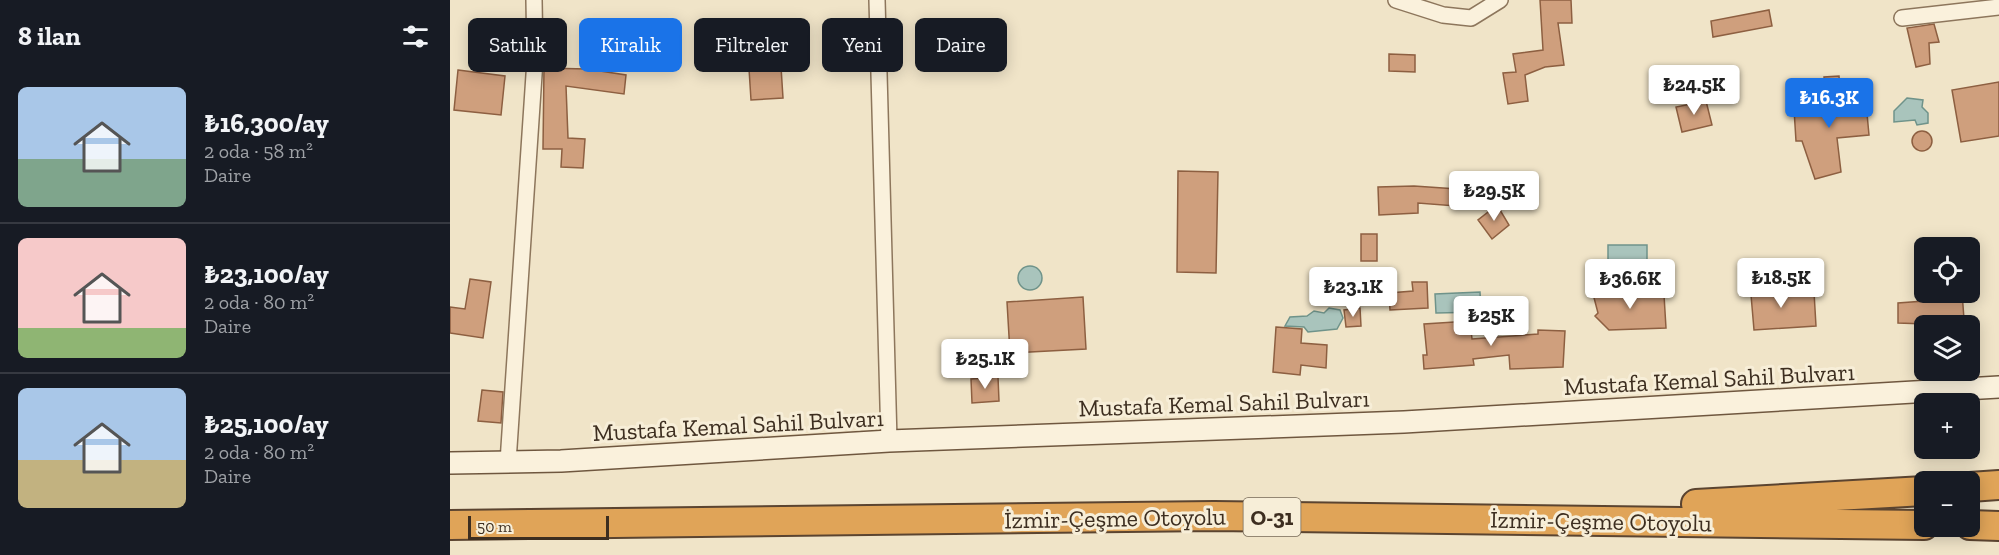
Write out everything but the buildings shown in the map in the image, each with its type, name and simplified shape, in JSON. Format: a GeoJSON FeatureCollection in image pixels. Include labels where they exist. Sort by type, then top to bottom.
{"type":"FeatureCollection","features":[{"type":"Feature","properties":{"kind":"highway"},"geometry":{"type":"LineString","coordinates":[[1980,486],[1999,485]]}},
{"type":"Feature","properties":{"kind":"highway"},"geometry":{"type":"LineString","coordinates":[[1214,516],[1700,504],[1914,492]]}},
{"type":"Feature","properties":{"kind":"highway","name":"İzmir-Çeşme Otoyolu"},"geometry":{"type":"LineString","coordinates":[[450,525],[1214,516],[1914,525]]}},
{"type":"Feature","properties":{"kind":"highway"},"geometry":{"type":"LineString","coordinates":[[1980,525],[1999,526]]}},
{"type":"Feature","properties":{"kind":"main road","name":"Mustafa Kemal Sahil Bulvarı"},"geometry":{"type":"LineString","coordinates":[[450,463],[508,462],[889,441],[1404,422],[1999,387]]}},
{"type":"Feature","properties":{"kind":"street"},"geometry":{"type":"LineString","coordinates":[[508,462],[535,60],[534,0]]}},
{"type":"Feature","properties":{"kind":"street"},"geometry":{"type":"LineString","coordinates":[[877,0],[889,441]]}},
{"type":"Feature","properties":{"kind":"street"},"geometry":{"type":"LineString","coordinates":[[1396,0],[1443,15],[1471,18],[1500,0]]}},
{"type":"Feature","properties":{"kind":"street"},"geometry":{"type":"LineString","coordinates":[[1902,18],[1999,7]]}},
{"type":"Feature","properties":{"kind":"water"},"geometry":{"type":"Polygon","coordinates":[[[1907,98],[1923,100],[1922,107],[1928,113],[1928,123],[1917,125],[1915,120],[1894,122],[1894,111],[1907,98]]]}},
{"type":"Feature","properties":{"kind":"water"},"geometry":{"type":"Polygon","coordinates":[[[1608,245],[1647,245],[1647,269],[1608,269],[1608,245]]]}},
{"type":"Feature","properties":{"kind":"water"},"geometry":{"type":"Polygon","coordinates":[[[1030,266],[1035,267],[1041,273],[1041,283],[1035,289],[1030,290],[1025,289],[1019,283],[1018,278],[1019,273],[1025,267],[1030,266]]]}},
{"type":"Feature","properties":{"kind":"water"},"geometry":{"type":"Polygon","coordinates":[[[1480,292],[1481,312],[1436,313],[1435,294],[1480,292]]]}},
{"type":"Feature","properties":{"kind":"water"},"geometry":{"type":"Polygon","coordinates":[[[1329,308],[1340,310],[1343,318],[1337,329],[1308,332],[1304,327],[1285,326],[1290,317],[1307,316],[1314,311],[1324,313],[1329,308]]]}}]}
